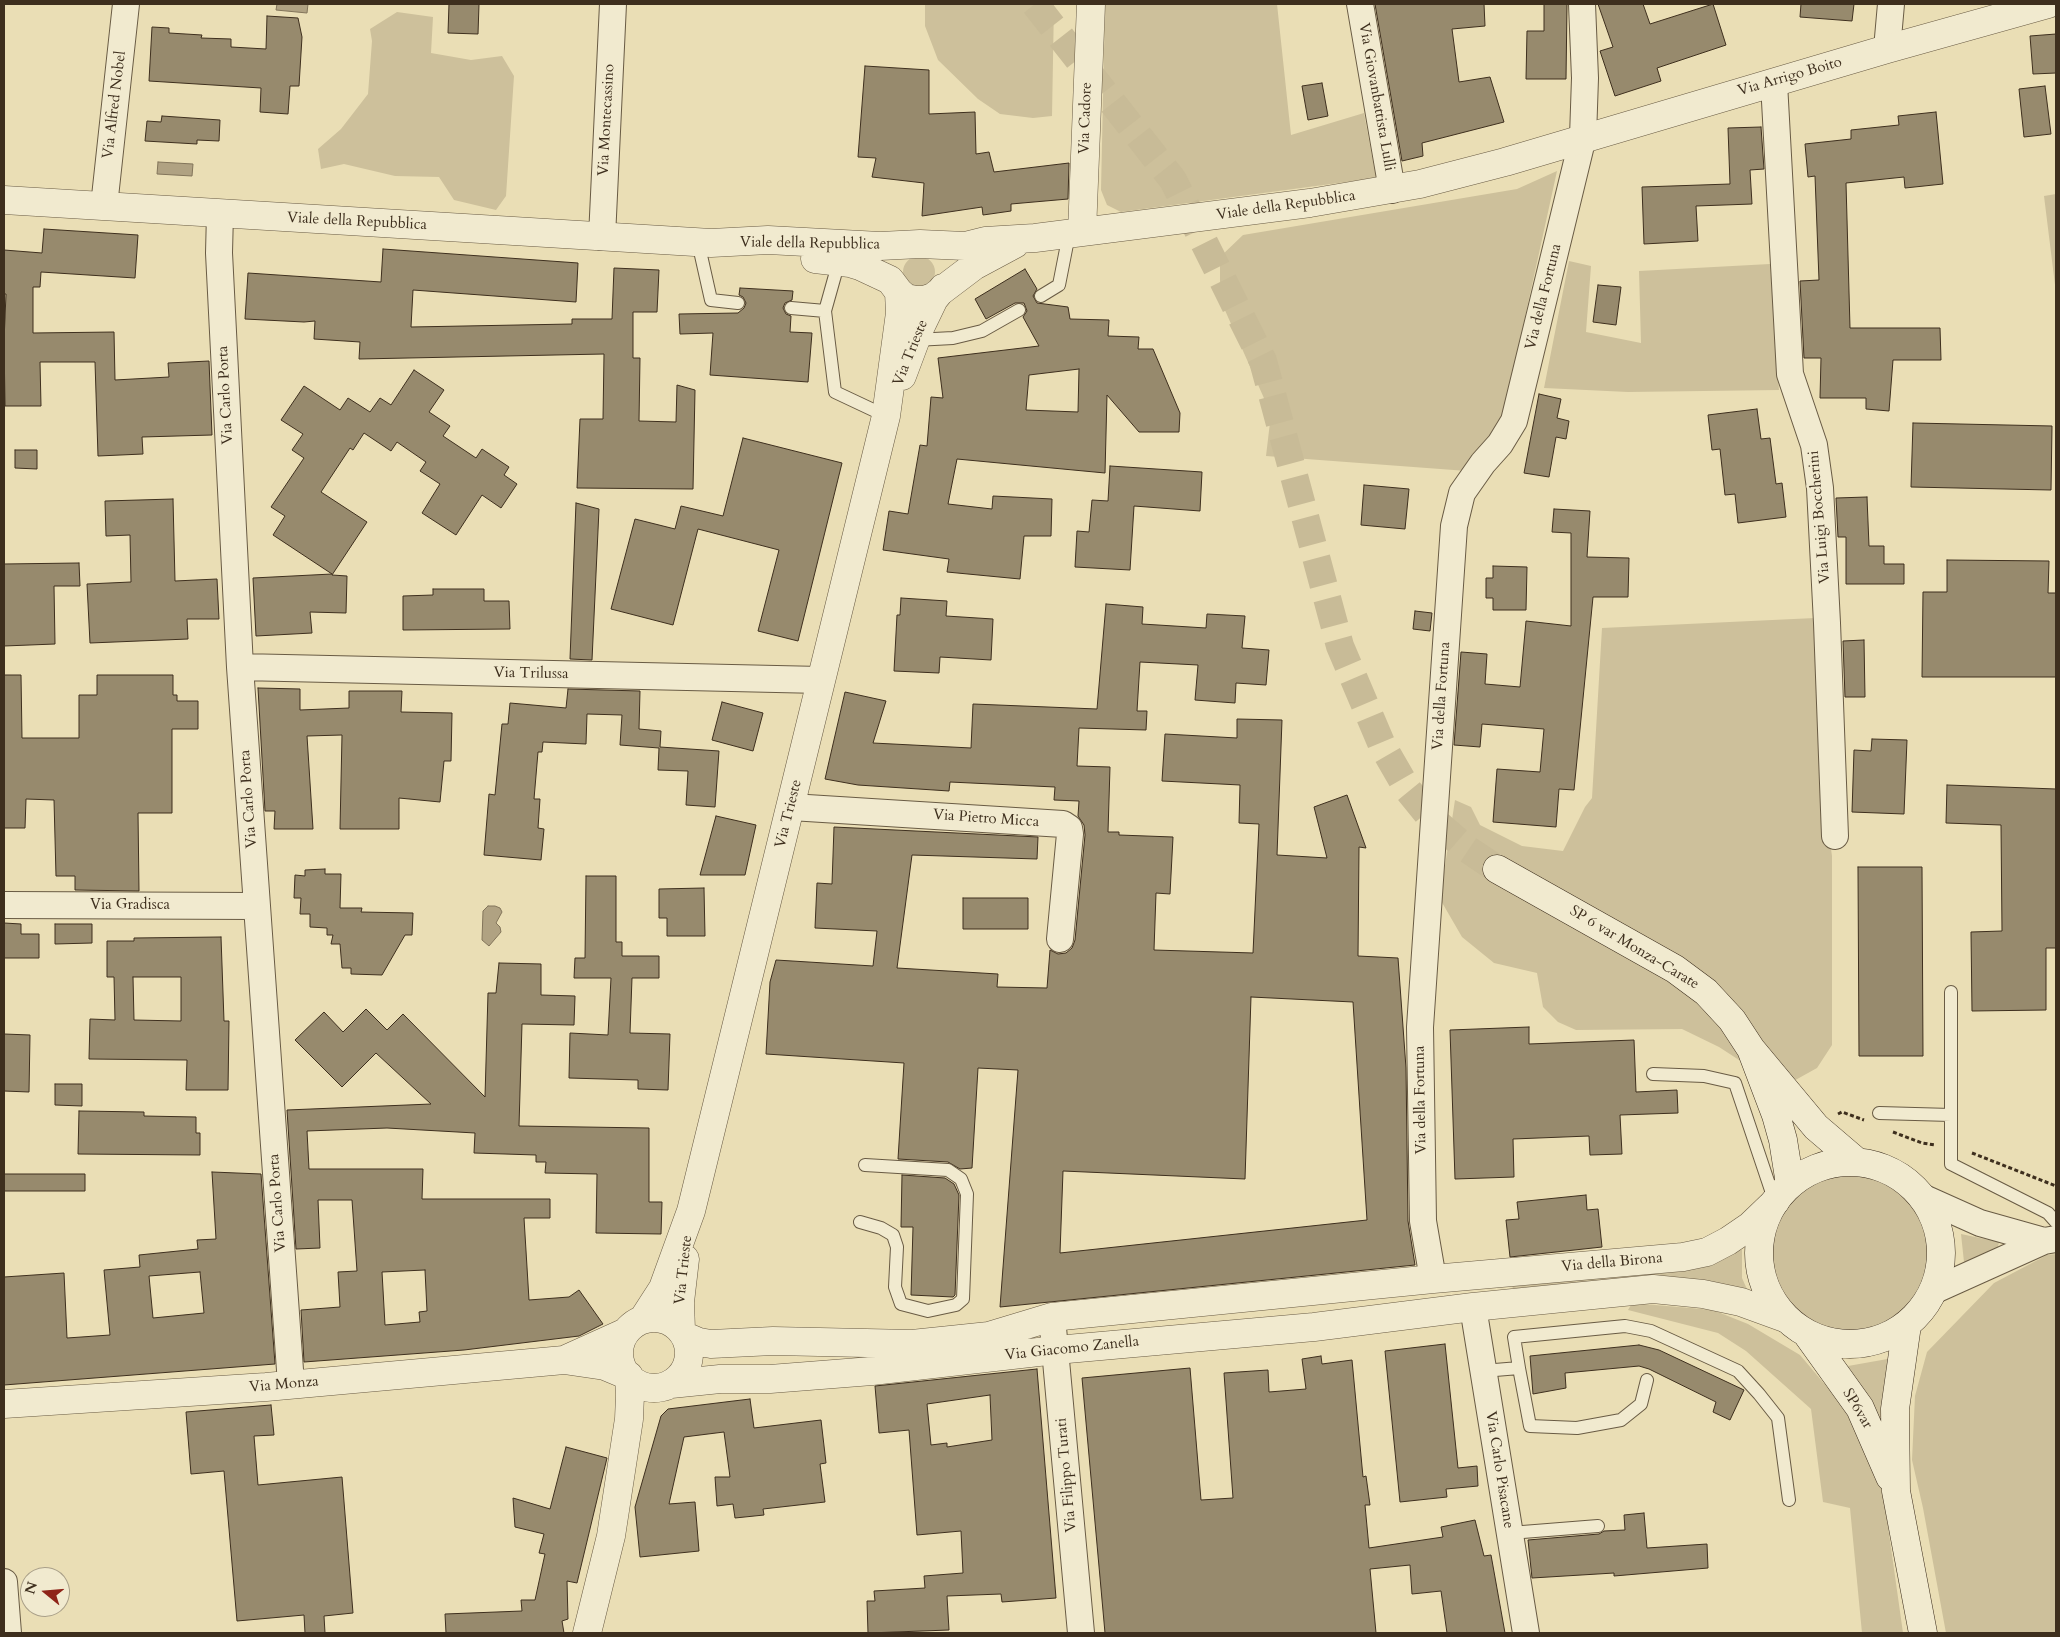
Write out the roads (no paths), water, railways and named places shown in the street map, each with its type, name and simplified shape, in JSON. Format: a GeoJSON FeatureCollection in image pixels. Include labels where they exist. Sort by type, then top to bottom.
{"type":"FeatureCollection","features":[{"type":"Feature","properties":{"kind":"street","name":"Via Alfred Nobel"},"geometry":{"type":"LineString","coordinates":[[104,206],[126,4]]}},
{"type":"Feature","properties":{"kind":"street","name":"Via Montecassino"},"geometry":{"type":"LineString","coordinates":[[602,236],[613,4]]}},
{"type":"Feature","properties":{"kind":"street","name":"Via Cadore"},"geometry":{"type":"LineString","coordinates":[[1076,233],[1091,4]]}},
{"type":"Feature","properties":{"kind":"street","name":"Via Giovanbattista Lulli"},"geometry":{"type":"LineString","coordinates":[[1360,4],[1392,190]]}},
{"type":"Feature","properties":{"kind":"street","name":"Via della Fortuna"},"geometry":{"type":"LineString","coordinates":[[1433,1279],[1423,1221],[1420,1027],[1454,526],[1462,493],[1483,463],[1500,444],[1514,421],[1583,137],[1585,78],[1582,4]]}},
{"type":"Feature","properties":{"kind":"street"},"geometry":{"type":"LineString","coordinates":[[1887,48],[1891,4]]}},
{"type":"Feature","properties":{"kind":"street"},"geometry":{"type":"LineString","coordinates":[[1935,35],[1986,4]]}},
{"type":"Feature","properties":{"kind":"street","name":"Via Arrigo Boito"},"geometry":{"type":"LineString","coordinates":[[1534,154],[1583,137],[1887,48],[2048,4]]}},
{"type":"Feature","properties":{"kind":"street","name":"Via Luigi Boccherini"},"geometry":{"type":"LineString","coordinates":[[1774,82],[1790,374],[1814,444],[1820,488],[1827,623],[1834,836]]}},
{"type":"Feature","properties":{"kind":"street","name":"Viale della Repubblica"},"geometry":{"type":"LineString","coordinates":[[704,243],[763,240],[965,246],[985,241],[1076,233],[1310,203],[1392,190],[1534,154]]}},
{"type":"Feature","properties":{"kind":"street","name":"Viale della Repubblica"},"geometry":{"type":"LineString","coordinates":[[4,200],[704,243],[767,254],[850,263],[879,273],[896,288],[915,300],[924,300],[940,292],[957,277],[1010,246],[1036,238]]}},
{"type":"Feature","properties":{"kind":"street","name":"Via Carlo Porta"},"geometry":{"type":"LineString","coordinates":[[220,213],[219,253],[240,667],[290,1384]]}},
{"type":"Feature","properties":{"kind":"street","name":"Viale della Repubblica"},"geometry":{"type":"LineString","coordinates":[[896,288],[891,275],[892,265],[896,257],[902,250],[920,245]]}},
{"type":"Feature","properties":{"kind":"street"},"geometry":{"type":"LineString","coordinates":[[920,245],[944,257],[948,275],[940,292]]}},
{"type":"Feature","properties":{"kind":"street","name":"Via Trieste"},"geometry":{"type":"LineString","coordinates":[[635,1326],[664,1288],[691,1211],[886,416],[900,313],[896,288]]}},
{"type":"Feature","properties":{"kind":"street","name":"Via Trieste"},"geometry":{"type":"LineString","coordinates":[[886,416],[930,307],[940,292]]}},
{"type":"Feature","properties":{"kind":"street","name":"Via Trilussa"},"geometry":{"type":"LineString","coordinates":[[240,667],[821,680]]}},
{"type":"Feature","properties":{"kind":"street","name":"Via Pietro Micca"},"geometry":{"type":"LineString","coordinates":[[791,807],[1063,824],[1069,828],[1070,834],[1060,938]]}},
{"type":"Feature","properties":{"kind":"street","name":"SP 6 var Monza-Carate"},"geometry":{"type":"LineString","coordinates":[[1497,869],[1675,969],[1706,992],[1732,1020],[1751,1049]]}},
{"type":"Feature","properties":{"kind":"street","name":"Via Gradisca"},"geometry":{"type":"LineString","coordinates":[[4,906],[256,906]]}},
{"type":"Feature","properties":{"kind":"street"},"geometry":{"type":"LineString","coordinates":[[1751,1049],[1816,1127],[1857,1162]]}},
{"type":"Feature","properties":{"kind":"street"},"geometry":{"type":"LineString","coordinates":[[1751,1049],[1776,1115],[1783,1140],[1782,1193]]}},
{"type":"Feature","properties":{"kind":"street","name":"SP6var"},"geometry":{"type":"LineString","coordinates":[[1857,1162],[1882,1168],[1904,1180],[1922,1197],[1934,1218],[1940,1242],[1940,1267],[1933,1291],[1922,1309],[1907,1325],[1884,1338],[1858,1344],[1832,1343],[1807,1334],[1785,1318],[1767,1292],[1760,1262],[1762,1231],[1782,1193],[1810,1171],[1832,1164],[1857,1162]]}},
{"type":"Feature","properties":{"kind":"street","name":"Via della Birona"},"geometry":{"type":"LineString","coordinates":[[1433,1279],[1683,1256],[1707,1252],[1750,1226],[1782,1193]]}},
{"type":"Feature","properties":{"kind":"street"},"geometry":{"type":"LineString","coordinates":[[1922,1197],[1980,1223],[2052,1234]]}},
{"type":"Feature","properties":{"kind":"street","name":"Via Trieste"},"geometry":{"type":"LineString","coordinates":[[683,1333],[681,1292],[691,1211]]}},
{"type":"Feature","properties":{"kind":"street"},"geometry":{"type":"LineString","coordinates":[[1933,1291],[2052,1234]]}},
{"type":"Feature","properties":{"kind":"street","name":"Via Giacomo Zanella"},"geometry":{"type":"LineString","coordinates":[[683,1333],[699,1342],[711,1344],[773,1341],[912,1344],[989,1336],[1052,1317],[1433,1279]]}},
{"type":"Feature","properties":{"kind":"street","name":"Via della Birona"},"geometry":{"type":"LineString","coordinates":[[1473,1307],[1653,1289],[1703,1294],[1741,1302],[1785,1318]]}},
{"type":"Feature","properties":{"kind":"street","name":"Via Giacomo Zanella"},"geometry":{"type":"LineString","coordinates":[[667,1385],[720,1379],[770,1378],[872,1370],[1056,1350],[1314,1327],[1473,1307]]}},
{"type":"Feature","properties":{"kind":"street","name":"Via Carlo Pisacane"},"geometry":{"type":"LineString","coordinates":[[1473,1307],[1526,1633]]}},
{"type":"Feature","properties":{"kind":"street","name":"Via Filippo Turati"},"geometry":{"type":"LineString","coordinates":[[1052,1317],[1081,1633]]}},
{"type":"Feature","properties":{"kind":"street"},"geometry":{"type":"LineString","coordinates":[[587,1633],[611,1536],[626,1493],[649,1409],[667,1385],[682,1374],[687,1367],[689,1351],[683,1333],[664,1319],[652,1318],[635,1326],[622,1340],[620,1353],[622,1365],[629,1376],[643,1386],[667,1385]]}},
{"type":"Feature","properties":{"kind":"street","name":"SP6var"},"geometry":{"type":"LineString","coordinates":[[1907,1325],[1895,1409],[1896,1491],[1923,1633]]}},
{"type":"Feature","properties":{"kind":"street","name":"Via Monza"},"geometry":{"type":"LineString","coordinates":[[564,1360],[635,1326]]}},
{"type":"Feature","properties":{"kind":"street","name":"SP6var"},"geometry":{"type":"LineString","coordinates":[[1807,1334],[1860,1408],[1896,1491]]}},
{"type":"Feature","properties":{"kind":"street","name":"Via Monza"},"geometry":{"type":"LineString","coordinates":[[4,1404],[290,1384],[564,1360],[605,1366],[629,1376]]}},
{"type":"Feature","properties":{"kind":"street"},"geometry":{"type":"LineString","coordinates":[[611,1536],[628,1419],[629,1376]]}},
{"type":"Feature","properties":{"kind":"street"},"geometry":{"type":"LineString","coordinates":[[4,1582],[8,1633]]}},
{"type":"Feature","properties":{"kind":"lane"},"geometry":{"type":"LineString","coordinates":[[1041,296],[1059,285],[1076,233]]}},
{"type":"Feature","properties":{"kind":"lane"},"geometry":{"type":"LineString","coordinates":[[704,243],[711,300],[738,303]]}},
{"type":"Feature","properties":{"kind":"lane"},"geometry":{"type":"LineString","coordinates":[[839,261],[825,311],[835,392],[886,416]]}},
{"type":"Feature","properties":{"kind":"lane"},"geometry":{"type":"LineString","coordinates":[[791,308],[825,311]]}},
{"type":"Feature","properties":{"kind":"lane"},"geometry":{"type":"LineString","coordinates":[[916,340],[953,338],[982,331],[1019,310]]}},
{"type":"Feature","properties":{"kind":"lane"},"geometry":{"type":"LineString","coordinates":[[1951,992],[1951,1164],[2048,1213],[2052,1234]]}},
{"type":"Feature","properties":{"kind":"lane"},"geometry":{"type":"LineString","coordinates":[[1653,1074],[1704,1076],[1735,1083],[1782,1193]]}},
{"type":"Feature","properties":{"kind":"lane"},"geometry":{"type":"LineString","coordinates":[[1879,1113],[1951,1115]]}},
{"type":"Feature","properties":{"kind":"lane"},"geometry":{"type":"LineString","coordinates":[[860,1222],[880,1228],[893,1235],[897,1247],[895,1287],[901,1304],[928,1310],[956,1305],[963,1299],[967,1194],[961,1179],[948,1170],[865,1165]]}},
{"type":"Feature","properties":{"kind":"lane"},"geometry":{"type":"LineString","coordinates":[[1647,1380],[1641,1404],[1622,1420],[1577,1428],[1530,1426],[1514,1337],[1625,1326],[1652,1331],[1738,1371],[1778,1418],[1789,1500]]}},
{"type":"Feature","properties":{"kind":"lane"},"geometry":{"type":"LineString","coordinates":[[1484,1370],[1519,1368]]}},
{"type":"Feature","properties":{"kind":"lane"},"geometry":{"type":"LineString","coordinates":[[1510,1533],[1598,1526]]}},
{"type":"Feature","properties":{"kind":"tunnel"},"geometry":{"type":"LineString","coordinates":[[1035,4],[1173,180],[1263,361],[1340,646],[1382,745],[1408,790],[1430,817],[1467,849],[1497,869]]}}]}
